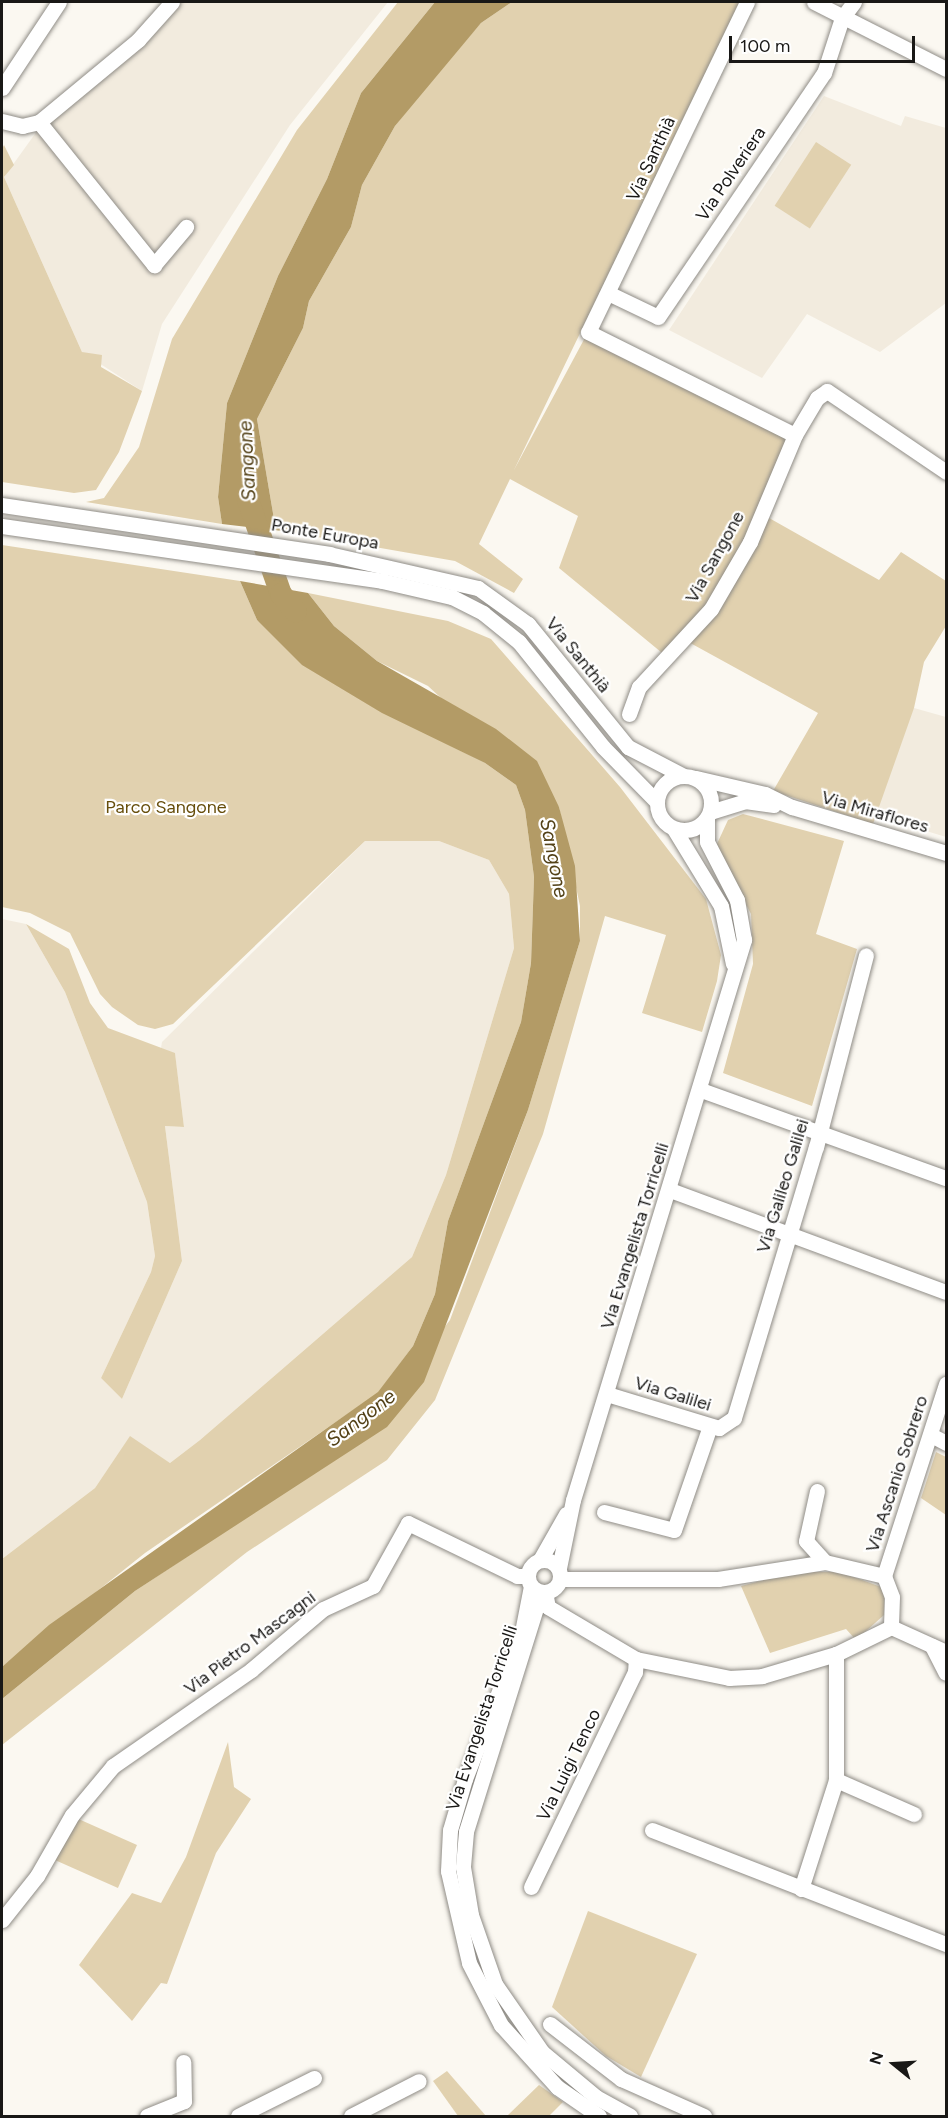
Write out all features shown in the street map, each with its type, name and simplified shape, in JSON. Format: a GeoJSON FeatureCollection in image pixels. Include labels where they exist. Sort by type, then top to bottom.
{"type":"FeatureCollection","features":[{"type":"Feature","properties":{"kind":"street"},"geometry":{"type":"LineString","coordinates":[[2,88],[59,2]]}},
{"type":"Feature","properties":{"kind":"street"},"geometry":{"type":"LineString","coordinates":[[2,121],[22,126],[39,122],[112,63],[172,2]]}},
{"type":"Feature","properties":{"kind":"street","name":"Via Santhià"},"geometry":{"type":"LineString","coordinates":[[747,2],[588,332],[795,435]]}},
{"type":"Feature","properties":{"kind":"street"},"geometry":{"type":"LineString","coordinates":[[814,2],[946,69]]}},
{"type":"Feature","properties":{"kind":"street","name":"Via Polveriera"},"geometry":{"type":"LineString","coordinates":[[608,293],[658,317],[824,73],[842,18],[854,2]]}},
{"type":"Feature","properties":{"kind":"street"},"geometry":{"type":"LineString","coordinates":[[39,122],[154,265],[186,227]]}},
{"type":"Feature","properties":{"kind":"street","name":"Via Sangone"},"geometry":{"type":"LineString","coordinates":[[629,714],[639,687],[711,609],[750,542],[795,435],[827,391],[945,469]]}},
{"type":"Feature","properties":{"kind":"street","name":"Ponte Europa"},"geometry":{"type":"LineString","coordinates":[[2,505],[176,529],[432,574]]}},
{"type":"Feature","properties":{"kind":"street","name":"Ponte Europa"},"geometry":{"type":"LineString","coordinates":[[2,526],[173,550],[428,591],[472,606],[519,642],[603,747],[656,801]]}},
{"type":"Feature","properties":{"kind":"street","name":"Via Santhià"},"geometry":{"type":"LineString","coordinates":[[432,574],[477,588],[510,609],[544,641],[628,747],[689,777]]}},
{"type":"Feature","properties":{"kind":"street"},"geometry":{"type":"LineString","coordinates":[[689,777],[710,796],[708,815],[695,828],[674,829],[661,819],[656,801],[666,781],[689,777]]}},
{"type":"Feature","properties":{"kind":"street","name":"Via Miraflores"},"geometry":{"type":"LineString","coordinates":[[689,777],[765,794],[792,807],[946,853]]}},
{"type":"Feature","properties":{"kind":"street","name":"Via Miraflores"},"geometry":{"type":"LineString","coordinates":[[708,815],[745,801],[792,807]]}},
{"type":"Feature","properties":{"kind":"street","name":"Via Evangelista Torricelli"},"geometry":{"type":"LineString","coordinates":[[630,2116],[596,2097],[542,2052],[495,1984],[471,1915],[463,1867],[466,1832],[608,1394],[734,982],[744,940],[737,900],[707,842],[708,815]]}},
{"type":"Feature","properties":{"kind":"street","name":"Via Evangelista Torricelli"},"geometry":{"type":"LineString","coordinates":[[674,829],[721,906],[732,945],[734,982]]}},
{"type":"Feature","properties":{"kind":"street","name":"Via Galileo Galilei"},"geometry":{"type":"LineString","coordinates":[[727,1425],[734,1418],[821,1132],[866,955]]}},
{"type":"Feature","properties":{"kind":"street"},"geometry":{"type":"LineString","coordinates":[[701,1090],[946,1178]]}},
{"type":"Feature","properties":{"kind":"street"},"geometry":{"type":"LineString","coordinates":[[669,1190],[946,1292]]}},
{"type":"Feature","properties":{"kind":"street","name":"Via Ascanio Sobrero"},"geometry":{"type":"LineString","coordinates":[[884,1576],[946,1384]]}},
{"type":"Feature","properties":{"kind":"street","name":"Via Galilei"},"geometry":{"type":"LineString","coordinates":[[608,1394],[710,1426],[727,1425]]}},
{"type":"Feature","properties":{"kind":"street"},"geometry":{"type":"LineString","coordinates":[[604,1512],[674,1530],[710,1426]]}},
{"type":"Feature","properties":{"kind":"street"},"geometry":{"type":"LineString","coordinates":[[931,1435],[946,1443]]}},
{"type":"Feature","properties":{"kind":"street"},"geometry":{"type":"LineString","coordinates":[[818,1491],[806,1541],[825,1562]]}},
{"type":"Feature","properties":{"kind":"street","name":"Via Evangelista Torricelli"},"geometry":{"type":"LineString","coordinates":[[573,1500],[540,1560],[545,1583],[522,1632],[465,1779],[450,1830],[448,1871],[469,1963],[501,2025],[544,2075],[599,2116]]}},
{"type":"Feature","properties":{"kind":"street","name":"Via Pietro Mascagni"},"geometry":{"type":"LineString","coordinates":[[2,1920],[37,1876],[72,1815],[113,1766],[250,1670],[323,1609],[373,1586],[408,1523],[517,1576],[545,1583],[718,1580],[825,1562],[884,1576]]}},
{"type":"Feature","properties":{"kind":"street"},"geometry":{"type":"LineString","coordinates":[[884,1576],[892,1597],[891,1627]]}},
{"type":"Feature","properties":{"kind":"street"},"geometry":{"type":"LineString","coordinates":[[545,1583],[558,1612],[636,1659],[729,1678],[762,1676],[836,1654],[891,1627]]}},
{"type":"Feature","properties":{"kind":"street"},"geometry":{"type":"LineString","coordinates":[[891,1627],[939,1649],[946,1673]]}},
{"type":"Feature","properties":{"kind":"street"},"geometry":{"type":"LineString","coordinates":[[801,1889],[836,1780],[836,1654]]}},
{"type":"Feature","properties":{"kind":"street","name":"Via Luigi Tenco"},"geometry":{"type":"LineString","coordinates":[[531,1887],[635,1672],[636,1659]]}},
{"type":"Feature","properties":{"kind":"street"},"geometry":{"type":"LineString","coordinates":[[836,1780],[914,1814]]}},
{"type":"Feature","properties":{"kind":"street"},"geometry":{"type":"LineString","coordinates":[[652,1830],[946,1944]]}},
{"type":"Feature","properties":{"kind":"street"},"geometry":{"type":"LineString","coordinates":[[550,2024],[621,2079],[704,2116]]}},
{"type":"Feature","properties":{"kind":"street"},"geometry":{"type":"LineString","coordinates":[[147,2116],[184,2101],[183,2062]]}},
{"type":"Feature","properties":{"kind":"street"},"geometry":{"type":"LineString","coordinates":[[238,2116],[314,2078]]}},
{"type":"Feature","properties":{"kind":"street"},"geometry":{"type":"LineString","coordinates":[[351,2116],[419,2080]]}},
{"type":"Feature","properties":{"kind":"shaded area"},"geometry":{"type":"Polygon","coordinates":[[[179,2],[388,2],[290,125],[162,324],[142,391],[82,352],[4,177],[45,120],[158,27],[179,2]]]}},
{"type":"Feature","properties":{"kind":"shaded area"},"geometry":{"type":"Polygon","coordinates":[[[824,96],[901,126],[905,116],[946,128],[946,303],[880,352],[807,314],[762,378],[669,330],[824,96]]]}},
{"type":"Feature","properties":{"kind":"shaded area"},"geometry":{"type":"Polygon","coordinates":[[[914,708],[946,717],[946,837],[857,810],[914,708]]]}},
{"type":"Feature","properties":{"kind":"shaded area"},"geometry":{"type":"Polygon","coordinates":[[[365,841],[439,841],[489,860],[509,894],[514,948],[446,1175],[412,1257],[200,1440],[170,1463],[130,1437],[95,1488],[2,1559],[2,919],[26,924],[65,992],[147,1202],[155,1256],[151,1272],[101,1378],[122,1399],[182,1261],[165,1126],[184,1127],[175,1054],[161,1048],[162,1042],[365,841]]]}},
{"type":"Feature","properties":{"kind":"green space"},"geometry":{"type":"Polygon","coordinates":[[[398,2],[435,2],[361,93],[327,179],[278,276],[227,403],[218,497],[222,524],[86,502],[104,498],[139,447],[172,339],[297,130],[398,2]]]}},
{"type":"Feature","properties":{"kind":"green space"},"geometry":{"type":"Polygon","coordinates":[[[512,2],[740,2],[514,470],[588,332],[795,435],[762,514],[879,580],[901,552],[946,581],[946,626],[924,662],[914,708],[873,824],[773,791],[818,713],[683,639],[667,657],[559,568],[578,516],[510,479],[479,544],[523,579],[514,593],[455,561],[283,531],[274,519],[257,419],[303,328],[309,301],[351,227],[362,185],[395,126],[429,82],[481,23],[512,2]]]}},
{"type":"Feature","properties":{"kind":"green space"},"geometry":{"type":"Polygon","coordinates":[[[816,142],[851,165],[810,229],[775,206],[816,142]]]}},
{"type":"Feature","properties":{"kind":"green space"},"geometry":{"type":"Polygon","coordinates":[[[4,145],[14,165],[4,177],[82,352],[102,355],[101,367],[142,391],[119,452],[96,490],[74,493],[2,482],[2,149],[4,145]]]}},
{"type":"Feature","properties":{"kind":"green space","name":"Parco Sangone"},"geometry":{"type":"Polygon","coordinates":[[[2,545],[240,581],[257,620],[365,702],[485,763],[516,785],[525,810],[534,877],[531,963],[521,1022],[448,1221],[435,1294],[413,1346],[378,1393],[145,1553],[2,1667],[2,1559],[95,1488],[130,1436],[170,1463],[200,1440],[412,1257],[446,1175],[514,948],[509,894],[489,860],[439,841],[365,841],[173,1024],[155,1029],[138,1025],[112,1007],[100,994],[70,933],[30,913],[2,907],[2,545]]]}},
{"type":"Feature","properties":{"kind":"green space"},"geometry":{"type":"Polygon","coordinates":[[[308,593],[448,621],[491,639],[620,787],[706,899],[721,955],[717,981],[702,1032],[642,1013],[666,935],[605,916],[543,1134],[435,1400],[387,1460],[247,1552],[2,1745],[2,1699],[135,1591],[350,1449],[450,1320],[528,1110],[580,941],[580,906],[559,807],[428,686],[377,661],[334,626],[308,593]]]}},
{"type":"Feature","properties":{"kind":"green space"},"geometry":{"type":"Polygon","coordinates":[[[743,814],[844,841],[816,934],[857,949],[812,1106],[723,1073],[753,964],[751,914],[716,846],[728,820],[743,814]]]}},
{"type":"Feature","properties":{"kind":"green space"},"geometry":{"type":"Polygon","coordinates":[[[26,924],[69,949],[90,1003],[108,1028],[175,1053],[184,1127],[165,1126],[182,1261],[122,1399],[101,1378],[151,1272],[155,1256],[147,1202],[65,992],[26,924]]]}},
{"type":"Feature","properties":{"kind":"green space"},"geometry":{"type":"Polygon","coordinates":[[[936,1452],[946,1457],[946,1515],[921,1498],[936,1452]]]}},
{"type":"Feature","properties":{"kind":"green space"},"geometry":{"type":"Polygon","coordinates":[[[795,1572],[840,1572],[884,1588],[884,1615],[856,1640],[846,1629],[770,1653],[741,1586],[795,1572]]]}},
{"type":"Feature","properties":{"kind":"green space"},"geometry":{"type":"Polygon","coordinates":[[[228,1742],[234,1787],[251,1799],[216,1853],[167,1984],[161,1983],[132,2021],[79,1965],[132,1893],[161,1903],[186,1857],[228,1742]]]}},
{"type":"Feature","properties":{"kind":"green space"},"geometry":{"type":"Polygon","coordinates":[[[74,1817],[137,1845],[118,1888],[55,1860],[74,1817]]]}},
{"type":"Feature","properties":{"kind":"green space"},"geometry":{"type":"Polygon","coordinates":[[[588,1911],[697,1954],[641,2077],[606,2056],[552,2007],[588,1911]]]}},
{"type":"Feature","properties":{"kind":"green space"},"geometry":{"type":"Polygon","coordinates":[[[447,2071],[486,2116],[458,2116],[433,2081],[447,2071]]]}},
{"type":"Feature","properties":{"kind":"green space"},"geometry":{"type":"Polygon","coordinates":[[[539,2085],[563,2102],[549,2116],[507,2116],[539,2085]]]}},
{"type":"Feature","properties":{"kind":"water"},"geometry":{"type":"Polygon","coordinates":[[[435,2],[512,2],[481,23],[395,126],[362,185],[351,227],[309,301],[303,328],[257,419],[274,519],[283,531],[222,524],[218,497],[227,403],[278,276],[327,179],[361,93],[435,2]]]}},
{"type":"Feature","properties":{"kind":"water"},"geometry":{"type":"Polygon","coordinates":[[[240,581],[308,593],[334,626],[377,661],[496,729],[537,761],[559,807],[575,866],[580,941],[528,1110],[424,1382],[387,1427],[135,1591],[2,1699],[2,1667],[49,1625],[378,1392],[413,1346],[435,1294],[448,1221],[521,1022],[531,963],[534,877],[525,810],[516,785],[485,763],[382,713],[302,665],[257,620],[240,581]]]}},
{"type":"Feature","properties":{"kind":"waterway","name":"Sangone"},"geometry":{"type":"LineString","coordinates":[[248,500],[281,594],[296,612]]}}]}
